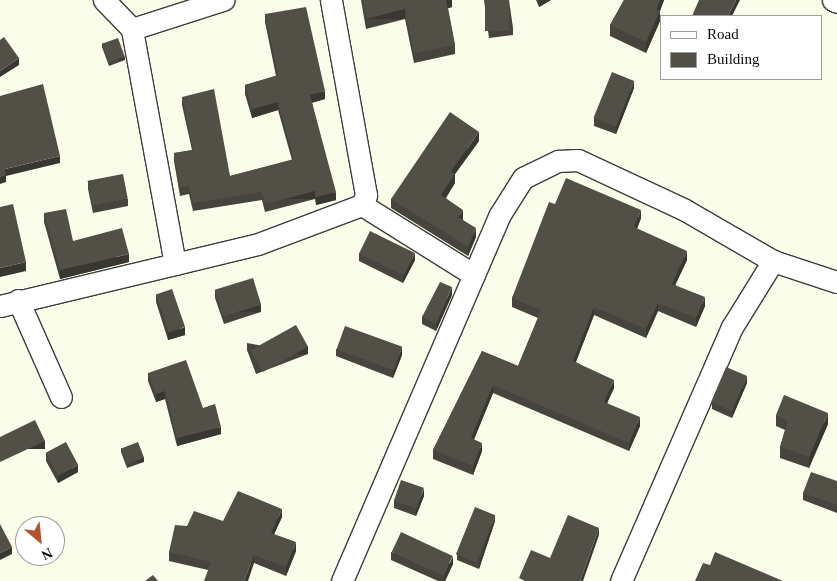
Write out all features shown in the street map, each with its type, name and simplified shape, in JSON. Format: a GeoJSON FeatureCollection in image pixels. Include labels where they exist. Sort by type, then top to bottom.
{"type":"FeatureCollection","features":[{"type":"Feature","properties":{"kind":"street"},"geometry":{"type":"LineString","coordinates":[[104,0],[132,28],[175,264]]}},
{"type":"Feature","properties":{"kind":"street"},"geometry":{"type":"LineString","coordinates":[[132,28],[223,0]]}},
{"type":"Feature","properties":{"kind":"street"},"geometry":{"type":"LineString","coordinates":[[61,397],[9,303],[258,244],[362,206],[366,195],[332,0]]}},
{"type":"Feature","properties":{"kind":"street"},"geometry":{"type":"LineString","coordinates":[[833,0],[837,2]]}},
{"type":"Feature","properties":{"kind":"street"},"geometry":{"type":"LineString","coordinates":[[342,581],[474,275],[516,187],[523,178],[558,161],[578,160],[685,210],[773,261],[837,282]]}},
{"type":"Feature","properties":{"kind":"street"},"geometry":{"type":"LineString","coordinates":[[362,206],[474,275]]}},
{"type":"Feature","properties":{"kind":"street"},"geometry":{"type":"LineString","coordinates":[[621,581],[732,327],[773,261]]}},
{"type":"Feature","properties":{"kind":"building"},"geometry":{"type":"Polygon","coordinates":[[[363,0],[446,0],[455,45],[414,53],[405,9],[366,19],[363,0]]]}},
{"type":"Feature","properties":{"kind":"building"},"geometry":{"type":"Polygon","coordinates":[[[485,0],[509,0],[509,31],[485,31],[485,0]]]}},
{"type":"Feature","properties":{"kind":"building"},"geometry":{"type":"Polygon","coordinates":[[[624,0],[660,0],[656,9],[660,11],[646,42],[610,25],[624,0]]]}},
{"type":"Feature","properties":{"kind":"building"},"geometry":{"type":"Polygon","coordinates":[[[699,0],[736,0],[728,15],[692,15],[699,0]]]}},
{"type":"Feature","properties":{"kind":"building"},"geometry":{"type":"Polygon","coordinates":[[[306,7],[325,91],[310,95],[336,192],[316,197],[315,191],[265,204],[262,192],[193,203],[189,186],[180,187],[174,153],[193,150],[182,97],[214,89],[230,176],[294,159],[278,102],[252,109],[245,85],[278,75],[265,14],[306,7]]]}},
{"type":"Feature","properties":{"kind":"building"},"geometry":{"type":"Polygon","coordinates":[[[4,37],[19,58],[0,71],[0,40],[4,37]]]}},
{"type":"Feature","properties":{"kind":"building"},"geometry":{"type":"Polygon","coordinates":[[[118,38],[125,57],[109,63],[102,44],[118,38]]]}},
{"type":"Feature","properties":{"kind":"building"},"geometry":{"type":"Polygon","coordinates":[[[612,72],[634,81],[616,126],[594,117],[612,72]]]}},
{"type":"Feature","properties":{"kind":"building"},"geometry":{"type":"Polygon","coordinates":[[[43,84],[60,156],[5,169],[6,175],[0,177],[0,96],[43,84]]]}},
{"type":"Feature","properties":{"kind":"building"},"geometry":{"type":"Polygon","coordinates":[[[450,112],[479,132],[451,171],[455,174],[441,195],[463,210],[458,217],[476,228],[468,247],[391,199],[450,112]]]}},
{"type":"Feature","properties":{"kind":"building"},"geometry":{"type":"Polygon","coordinates":[[[123,174],[128,199],[92,205],[88,181],[123,174]]]}},
{"type":"Feature","properties":{"kind":"building"},"geometry":{"type":"Polygon","coordinates":[[[566,178],[641,210],[634,227],[687,251],[672,284],[705,297],[696,318],[658,303],[646,329],[594,307],[573,361],[614,380],[604,402],[640,417],[629,443],[493,385],[471,438],[482,443],[473,466],[433,450],[482,351],[518,366],[541,310],[512,298],[549,202],[555,204],[566,178]]]}},
{"type":"Feature","properties":{"kind":"building"},"geometry":{"type":"Polygon","coordinates":[[[13,204],[26,262],[0,268],[0,207],[13,204]]]}},
{"type":"Feature","properties":{"kind":"building"},"geometry":{"type":"Polygon","coordinates":[[[66,209],[73,241],[122,228],[129,254],[60,270],[44,213],[66,209]]]}},
{"type":"Feature","properties":{"kind":"building"},"geometry":{"type":"Polygon","coordinates":[[[370,231],[415,253],[404,275],[359,253],[370,231]]]}},
{"type":"Feature","properties":{"kind":"building"},"geometry":{"type":"Polygon","coordinates":[[[253,278],[261,305],[223,316],[215,290],[253,278]]]}},
{"type":"Feature","properties":{"kind":"building"},"geometry":{"type":"Polygon","coordinates":[[[440,282],[452,287],[436,324],[422,317],[440,282]]]}},
{"type":"Feature","properties":{"kind":"building"},"geometry":{"type":"Polygon","coordinates":[[[172,289],[185,327],[169,332],[156,295],[172,289]]]}},
{"type":"Feature","properties":{"kind":"building"},"geometry":{"type":"Polygon","coordinates":[[[296,325],[308,347],[263,372],[251,350],[296,325]]]}},
{"type":"Feature","properties":{"kind":"building"},"geometry":{"type":"Polygon","coordinates":[[[345,326],[402,347],[394,370],[336,349],[345,326]]]}},
{"type":"Feature","properties":{"kind":"building"},"geometry":{"type":"Polygon","coordinates":[[[186,360],[203,408],[215,404],[221,427],[177,438],[165,391],[156,394],[148,373],[186,360]]]}},
{"type":"Feature","properties":{"kind":"building"},"geometry":{"type":"Polygon","coordinates":[[[726,367],[747,376],[732,411],[711,402],[726,367]]]}},
{"type":"Feature","properties":{"kind":"building"},"geometry":{"type":"Polygon","coordinates":[[[784,395],[828,413],[809,457],[780,447],[788,421],[776,415],[784,395]]]}},
{"type":"Feature","properties":{"kind":"building"},"geometry":{"type":"Polygon","coordinates":[[[35,420],[45,441],[0,462],[0,437],[35,420]]]}},
{"type":"Feature","properties":{"kind":"building"},"geometry":{"type":"Polygon","coordinates":[[[66,442],[78,465],[58,476],[46,453],[66,442]]]}},
{"type":"Feature","properties":{"kind":"building"},"geometry":{"type":"Polygon","coordinates":[[[138,442],[144,458],[127,464],[121,448],[138,442]]]}},
{"type":"Feature","properties":{"kind":"building"},"geometry":{"type":"Polygon","coordinates":[[[811,472],[837,481],[837,505],[803,493],[811,472]]]}},
{"type":"Feature","properties":{"kind":"building"},"geometry":{"type":"Polygon","coordinates":[[[401,480],[424,488],[417,509],[394,501],[401,480]]]}},
{"type":"Feature","properties":{"kind":"building"},"geometry":{"type":"Polygon","coordinates":[[[238,491],[282,509],[271,533],[296,542],[286,567],[254,555],[244,581],[204,581],[211,562],[169,552],[175,525],[187,526],[194,511],[223,521],[238,491]]]}},
{"type":"Feature","properties":{"kind":"building"},"geometry":{"type":"Polygon","coordinates":[[[475,507],[495,515],[476,563],[456,554],[475,507]]]}},
{"type":"Feature","properties":{"kind":"building"},"geometry":{"type":"Polygon","coordinates":[[[568,515],[599,528],[580,581],[525,581],[519,578],[531,550],[550,558],[568,515]]]}},
{"type":"Feature","properties":{"kind":"building"},"geometry":{"type":"Polygon","coordinates":[[[0,524],[12,547],[0,553],[0,524]]]}},
{"type":"Feature","properties":{"kind":"building"},"geometry":{"type":"Polygon","coordinates":[[[401,532],[453,556],[443,576],[392,552],[401,532]]]}},
{"type":"Feature","properties":{"kind":"building"},"geometry":{"type":"Polygon","coordinates":[[[715,552],[783,581],[695,581],[703,563],[710,565],[715,552]]]}},
{"type":"Feature","properties":{"kind":"building"},"geometry":{"type":"Polygon","coordinates":[[[153,575],[158,581],[145,581],[153,575]]]}}]}
